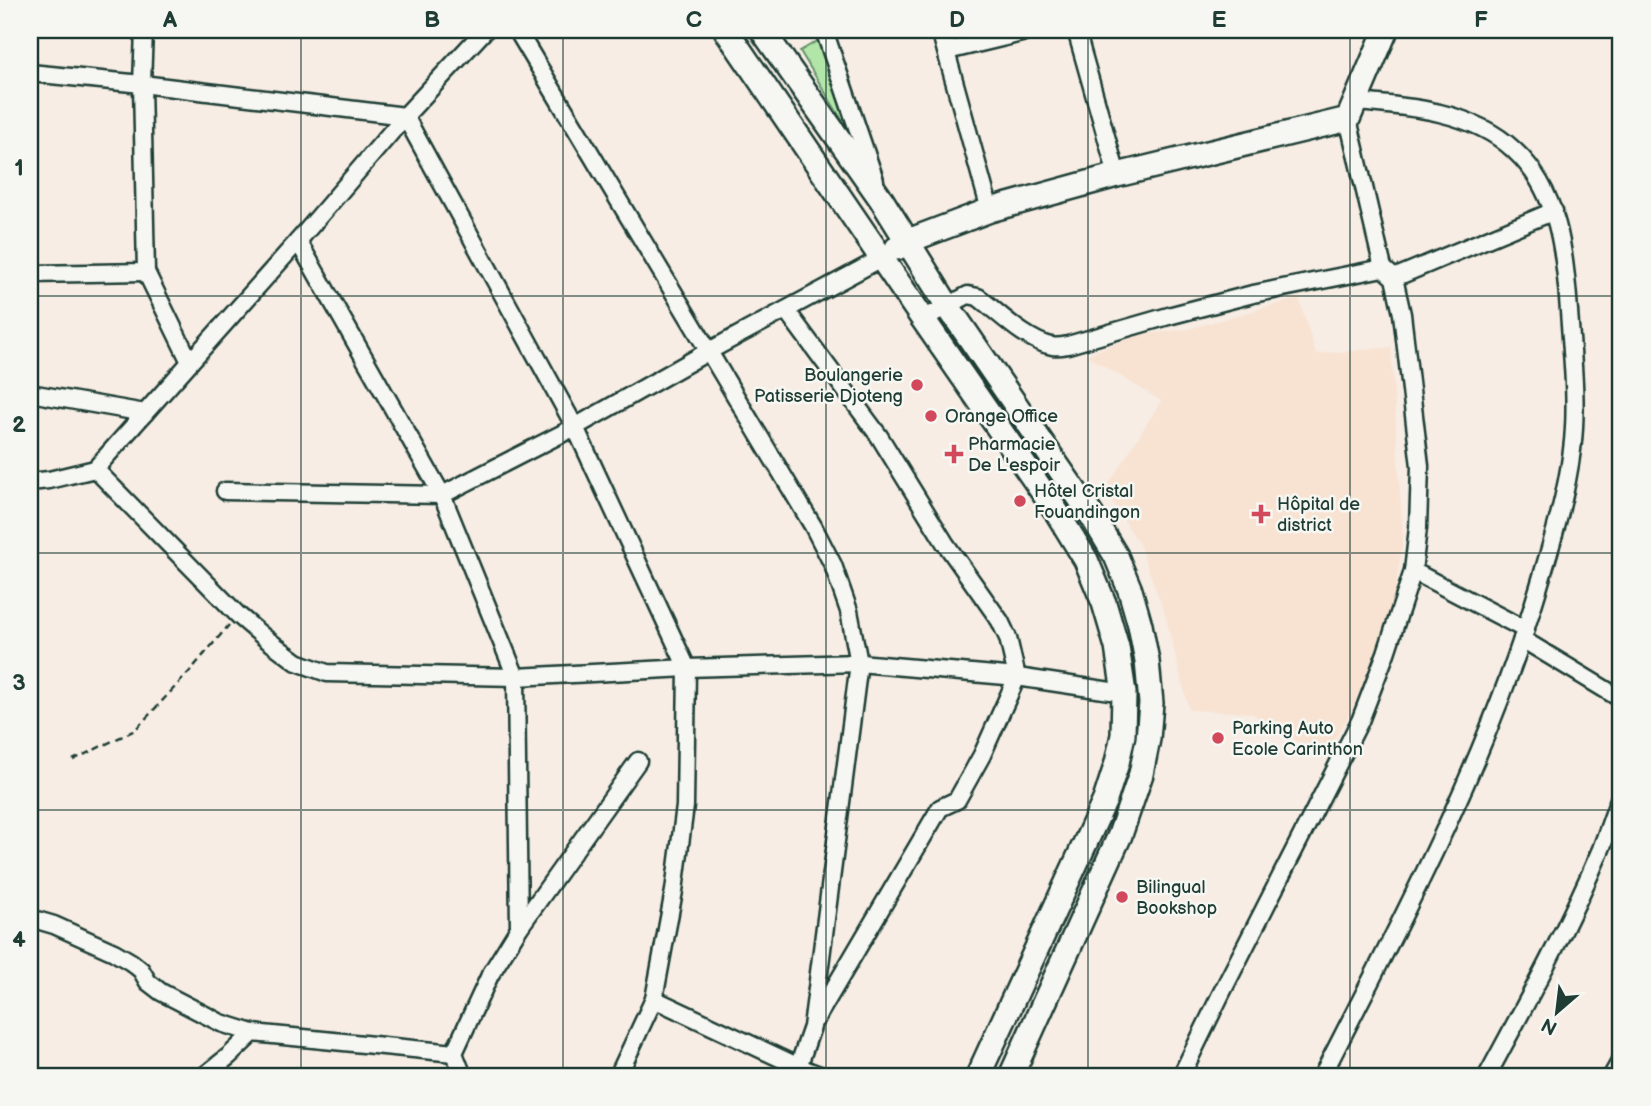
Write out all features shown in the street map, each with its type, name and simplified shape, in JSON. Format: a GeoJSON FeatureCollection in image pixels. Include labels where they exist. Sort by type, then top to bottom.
{"type":"FeatureCollection","features":[{"type":"Feature","properties":{"kind":"main road"},"geometry":{"type":"LineString","coordinates":[[726,30],[1056,511],[1086,560],[1117,647],[1124,693],[1123,735],[1117,763],[1105,800],[978,1076]]}},
{"type":"Feature","properties":{"kind":"main road"},"geometry":{"type":"LineString","coordinates":[[762,30],[881,199],[947,305],[1085,505],[1116,556],[1140,625],[1151,703],[1141,774],[1120,835],[1011,1076]]}},
{"type":"Feature","properties":{"kind":"main road"},"geometry":{"type":"LineString","coordinates":[[882,258],[908,241],[990,210],[1352,110],[1386,30]]}},
{"type":"Feature","properties":{"kind":"main road"},"geometry":{"type":"LineString","coordinates":[[1123,735],[1148,739]]}},
{"type":"Feature","properties":{"kind":"street"},"geometry":{"type":"LineString","coordinates":[[144,30],[142,84],[146,272],[190,362]]}},
{"type":"Feature","properties":{"kind":"street"},"geometry":{"type":"LineString","coordinates":[[30,482],[95,469],[405,116],[485,30]]}},
{"type":"Feature","properties":{"kind":"street"},"geometry":{"type":"LineString","coordinates":[[517,30],[813,526],[833,565],[849,611],[859,663],[812,1027],[797,1072]]}},
{"type":"Feature","properties":{"kind":"street"},"geometry":{"type":"LineString","coordinates":[[824,30],[881,199]]}},
{"type":"Feature","properties":{"kind":"street"},"geometry":{"type":"LineString","coordinates":[[940,30],[990,210]]}},
{"type":"Feature","properties":{"kind":"street"},"geometry":{"type":"LineString","coordinates":[[947,51],[1034,30]]}},
{"type":"Feature","properties":{"kind":"street"},"geometry":{"type":"LineString","coordinates":[[1076,30],[1117,175]]}},
{"type":"Feature","properties":{"kind":"street"},"geometry":{"type":"LineString","coordinates":[[30,73],[405,116]]}},
{"type":"Feature","properties":{"kind":"street"},"geometry":{"type":"LineString","coordinates":[[1181,1076],[1360,721],[1413,571],[1418,528],[1420,466],[1402,314],[1389,273],[1352,110],[1404,106],[1440,113],[1483,128],[1514,149],[1540,180],[1554,211],[1567,277],[1574,400],[1572,449],[1559,519],[1508,681],[1470,776],[1322,1076]]}},
{"type":"Feature","properties":{"kind":"street"},"geometry":{"type":"LineString","coordinates":[[405,116],[575,427],[687,668],[685,806],[674,891],[654,999],[618,1076]]}},
{"type":"Feature","properties":{"kind":"street"},"geometry":{"type":"LineString","coordinates":[[923,319],[968,295],[978,297],[1032,338],[1054,346],[1068,345],[1172,314],[1254,294],[1389,273],[1554,211]]}},
{"type":"Feature","properties":{"kind":"street"},"geometry":{"type":"LineString","coordinates":[[298,241],[442,495],[516,677],[519,928]]}},
{"type":"Feature","properties":{"kind":"street"},"geometry":{"type":"LineString","coordinates":[[225,491],[442,495],[575,427],[882,258]]}},
{"type":"Feature","properties":{"kind":"street"},"geometry":{"type":"LineString","coordinates":[[30,274],[146,272]]}},
{"type":"Feature","properties":{"kind":"street"},"geometry":{"type":"LineString","coordinates":[[786,310],[879,436],[945,543],[1000,621],[1009,638],[1017,677],[982,755],[957,800],[940,808],[812,1027]]}},
{"type":"Feature","properties":{"kind":"street"},"geometry":{"type":"LineString","coordinates":[[30,393],[145,413]]}},
{"type":"Feature","properties":{"kind":"street"},"geometry":{"type":"LineString","coordinates":[[95,469],[238,615],[297,662],[327,673],[516,677],[859,663],[1017,677],[1124,693]]}},
{"type":"Feature","properties":{"kind":"street"},"geometry":{"type":"LineString","coordinates":[[1413,571],[1524,634],[1621,699]]}},
{"type":"Feature","properties":{"kind":"street"},"geometry":{"type":"LineString","coordinates":[[463,1076],[454,1053],[490,975],[519,928],[638,761]]}},
{"type":"Feature","properties":{"kind":"street"},"geometry":{"type":"LineString","coordinates":[[1487,1076],[1563,931],[1601,849],[1621,794]]}},
{"type":"Feature","properties":{"kind":"street"},"geometry":{"type":"LineString","coordinates":[[30,918],[54,925],[114,952],[141,970],[148,982],[161,992],[221,1023],[253,1033],[454,1053]]}},
{"type":"Feature","properties":{"kind":"street"},"geometry":{"type":"LineString","coordinates":[[654,999],[797,1072],[822,1076]]}},
{"type":"Feature","properties":{"kind":"street"},"geometry":{"type":"LineString","coordinates":[[204,1076],[253,1033]]}},
{"type":"Feature","properties":{"kind":"street"},"geometry":{"type":"LineString","coordinates":[[1612,1076],[1621,1060]]}},
{"type":"Feature","properties":{"kind":"path"},"geometry":{"type":"LineString","coordinates":[[74,760],[135,730],[238,615]]}},
{"type":"Feature","properties":{"kind":"shaded area","name":"Hôpital de district"},"geometry":{"type":"Polygon","coordinates":[[[1299,298],[1316,354],[1391,347],[1403,539],[1394,601],[1373,662],[1351,712],[1324,758],[1251,713],[1189,710],[1165,615],[1139,544],[1105,490],[1161,401],[1086,355],[1137,335],[1188,329],[1299,298]]]}},
{"type":"Feature","properties":{"kind":"green space"},"geometry":{"type":"Polygon","coordinates":[[[819,40],[855,137],[853,138],[800,51],[819,40]]]}},
{"type":"Feature","properties":{"kind":"place","name":"Boulangerie Patisserie Djoteng"},"geometry":{"type":"Point","coordinates":[917,385]}},
{"type":"Feature","properties":{"kind":"place","name":"Orange Office"},"geometry":{"type":"Point","coordinates":[931,416]}},
{"type":"Feature","properties":{"kind":"place","name":"Pharmacie De L'espoir"},"geometry":{"type":"Point","coordinates":[954,454]}},
{"type":"Feature","properties":{"kind":"place","name":"Hôtel Cristal Fouandingon"},"geometry":{"type":"Point","coordinates":[1020,501]}},
{"type":"Feature","properties":{"kind":"place","name":"Hôpital de district"},"geometry":{"type":"Point","coordinates":[1261,514]}},
{"type":"Feature","properties":{"kind":"place","name":"Parking Auto Ecole Carinthon"},"geometry":{"type":"Point","coordinates":[1218,738]}},
{"type":"Feature","properties":{"kind":"place","name":"Bilingual Bookshop"},"geometry":{"type":"Point","coordinates":[1122,897]}}]}
